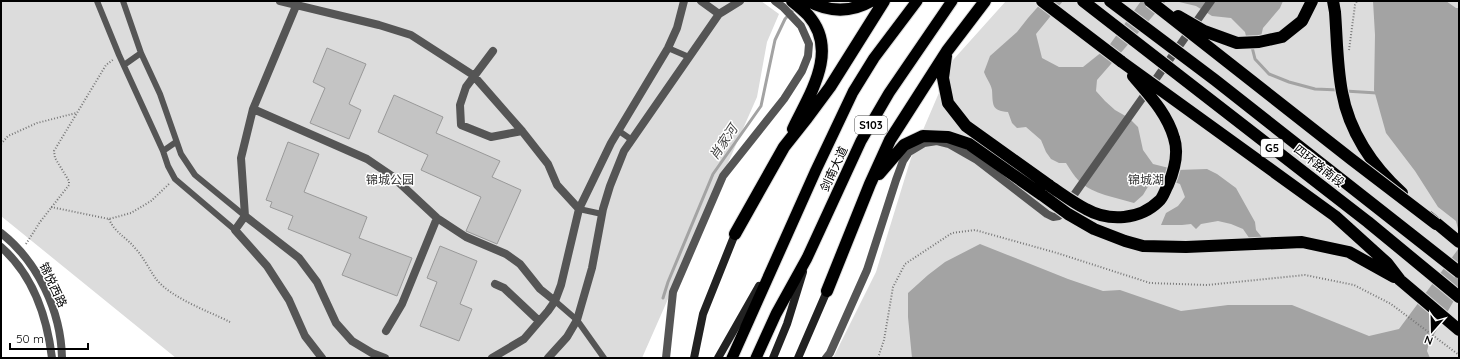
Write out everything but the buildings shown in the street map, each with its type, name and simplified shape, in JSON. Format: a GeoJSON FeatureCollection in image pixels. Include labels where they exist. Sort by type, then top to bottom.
{"type":"FeatureCollection","features":[{"type":"Feature","properties":{"kind":"highway"},"geometry":{"type":"LineString","coordinates":[[798,6],[840,10],[861,7],[871,1]]}},
{"type":"Feature","properties":{"kind":"highway"},"geometry":{"type":"LineString","coordinates":[[784,147],[830,87],[884,1]]}},
{"type":"Feature","properties":{"kind":"highway","name":"剑南大道"},"geometry":{"type":"LineString","coordinates":[[732,358],[853,92],[874,58],[917,1]]}},
{"type":"Feature","properties":{"kind":"highway","name":"剑南大道"},"geometry":{"type":"LineString","coordinates":[[756,358],[776,314],[807,258],[861,141],[889,93],[952,1]]}},
{"type":"Feature","properties":{"kind":"highway"},"geometry":{"type":"LineString","coordinates":[[828,292],[870,184],[890,140],[947,51],[984,1]]}},
{"type":"Feature","properties":{"kind":"highway"},"geometry":{"type":"LineString","coordinates":[[1042,1],[1122,62],[1335,216],[1387,263],[1400,280]]}},
{"type":"Feature","properties":{"kind":"highway","name":"四环路南段"},"geometry":{"type":"LineString","coordinates":[[1083,1],[1368,222],[1459,297]]}},
{"type":"Feature","properties":{"kind":"highway","name":"四环路南段"},"geometry":{"type":"LineString","coordinates":[[1110,1],[1215,80],[1459,272]]}},
{"type":"Feature","properties":{"kind":"highway"},"geometry":{"type":"LineString","coordinates":[[1150,1],[1459,242]]}},
{"type":"Feature","properties":{"kind":"highway"},"geometry":{"type":"LineString","coordinates":[[1153,1],[1204,31],[1237,43],[1259,42],[1282,37],[1302,22],[1312,1]]}},
{"type":"Feature","properties":{"kind":"highway"},"geometry":{"type":"LineString","coordinates":[[1333,1],[1342,91],[1346,110],[1353,129],[1374,163],[1395,187],[1436,224]]}},
{"type":"Feature","properties":{"kind":"highway"},"geometry":{"type":"LineString","coordinates":[[735,234],[784,147],[814,83],[822,62],[822,44],[819,34],[809,16],[798,6]]}},
{"type":"Feature","properties":{"kind":"highway"},"geometry":{"type":"LineString","coordinates":[[947,51],[943,78],[948,103],[966,126],[1050,186],[1087,210],[1104,216],[1126,218],[1146,212],[1160,200],[1169,183],[1176,162],[1175,139],[1163,111],[1122,62]]}},
{"type":"Feature","properties":{"kind":"highway"},"geometry":{"type":"LineString","coordinates":[[870,184],[904,145],[923,136],[948,137],[968,144],[1068,214],[1094,229],[1125,241],[1143,246],[1186,247],[1302,242],[1349,252],[1400,280],[1459,330]]}},
{"type":"Feature","properties":{"kind":"main road"},"geometry":{"type":"LineString","coordinates":[[694,358],[704,314],[735,234]]}},
{"type":"Feature","properties":{"kind":"main road"},"geometry":{"type":"LineString","coordinates":[[718,358],[783,244]]}},
{"type":"Feature","properties":{"kind":"main road"},"geometry":{"type":"LineString","coordinates":[[773,358],[787,324],[807,258]]}},
{"type":"Feature","properties":{"kind":"main road"},"geometry":{"type":"LineString","coordinates":[[798,358],[828,292]]}},
{"type":"Feature","properties":{"kind":"street"},"geometry":{"type":"LineString","coordinates":[[280,1],[379,25],[411,36],[473,75],[522,131],[548,164],[557,185],[579,209]]}},
{"type":"Feature","properties":{"kind":"street"},"geometry":{"type":"LineString","coordinates":[[492,358],[524,339],[555,300],[561,285],[579,209],[611,143],[668,48],[677,28],[684,1]]}},
{"type":"Feature","properties":{"kind":"street"},"geometry":{"type":"LineString","coordinates":[[701,1],[718,14]]}},
{"type":"Feature","properties":{"kind":"street"},"geometry":{"type":"LineString","coordinates":[[548,358],[567,337],[577,320],[592,268],[602,214],[624,151],[718,14],[740,1]]}},
{"type":"Feature","properties":{"kind":"street"},"geometry":{"type":"LineString","coordinates":[[666,358],[673,292],[723,176],[784,99],[802,71],[808,56],[809,44],[801,26],[798,6],[775,1]]}},
{"type":"Feature","properties":{"kind":"street"},"geometry":{"type":"LineString","coordinates":[[826,358],[830,353],[867,270],[896,180],[903,161],[909,152],[924,143],[937,141],[949,144],[977,160],[1047,214],[1053,217],[1059,216],[1211,1]]}},
{"type":"Feature","properties":{"kind":"street"},"geometry":{"type":"LineString","coordinates":[[296,6],[253,109],[240,158],[245,216],[235,230],[267,266],[289,300],[305,336],[322,358]]}},
{"type":"Feature","properties":{"kind":"street"},"geometry":{"type":"LineString","coordinates":[[493,51],[473,75],[466,87],[460,104],[461,126],[491,137],[522,131]]}},
{"type":"Feature","properties":{"kind":"street"},"geometry":{"type":"LineString","coordinates":[[253,109],[367,159],[392,176],[437,218],[466,237],[506,254],[520,264],[540,289],[555,300]]}},
{"type":"Feature","properties":{"kind":"street"},"geometry":{"type":"LineString","coordinates":[[245,216],[298,258],[317,282],[336,323],[352,341],[372,353],[385,358]]}},
{"type":"Feature","properties":{"kind":"street"},"geometry":{"type":"LineString","coordinates":[[386,331],[402,304],[437,218]]}},
{"type":"Feature","properties":{"kind":"street","name":"锦悦西路"},"geometry":{"type":"LineString","coordinates":[[1,233],[29,261],[51,302],[58,326],[62,358]]}},
{"type":"Feature","properties":{"kind":"street","name":"锦悦西路"},"geometry":{"type":"LineString","coordinates":[[1,247],[9,254],[30,282],[42,311],[50,338],[52,358]]}},
{"type":"Feature","properties":{"kind":"street"},"geometry":{"type":"LineString","coordinates":[[495,284],[504,288],[539,321]]}},
{"type":"Feature","properties":{"kind":"lane"},"geometry":{"type":"LineString","coordinates":[[97,1],[119,55],[175,179],[235,230]]}},
{"type":"Feature","properties":{"kind":"lane"},"geometry":{"type":"LineString","coordinates":[[126,2],[141,53],[160,94],[181,154],[194,175],[245,216]]}},
{"type":"Feature","properties":{"kind":"lane"},"geometry":{"type":"LineString","coordinates":[[668,48],[689,57]]}},
{"type":"Feature","properties":{"kind":"lane"},"geometry":{"type":"LineString","coordinates":[[124,64],[141,53]]}},
{"type":"Feature","properties":{"kind":"lane"},"geometry":{"type":"LineString","coordinates":[[619,131],[632,140]]}},
{"type":"Feature","properties":{"kind":"lane"},"geometry":{"type":"LineString","coordinates":[[163,151],[176,142]]}},
{"type":"Feature","properties":{"kind":"lane"},"geometry":{"type":"LineString","coordinates":[[579,209],[602,214]]}},
{"type":"Feature","properties":{"kind":"lane"},"geometry":{"type":"LineString","coordinates":[[555,300],[577,320],[604,358]]}},
{"type":"Feature","properties":{"kind":"path"},"geometry":{"type":"LineString","coordinates":[[1349,51],[1355,5],[1357,1]]}},
{"type":"Feature","properties":{"kind":"path"},"geometry":{"type":"LineString","coordinates":[[26,244],[51,207],[66,190],[69,181],[55,158],[54,151],[106,65],[119,55]]}},
{"type":"Feature","properties":{"kind":"path"},"geometry":{"type":"LineString","coordinates":[[1,144],[8,136],[31,126],[77,113]]}},
{"type":"Feature","properties":{"kind":"path"},"geometry":{"type":"LineString","coordinates":[[51,207],[109,219],[131,213],[151,201],[175,179]]}},
{"type":"Feature","properties":{"kind":"path"},"geometry":{"type":"LineString","coordinates":[[109,219],[113,229],[134,247],[142,256],[157,279],[170,292],[230,322]]}},
{"type":"Feature","properties":{"kind":"path"},"geometry":{"type":"LineString","coordinates":[[878,358],[884,340],[893,287],[905,264],[952,233],[975,230],[1057,253],[1150,283],[1208,285],[1305,275],[1354,285],[1391,304],[1459,355]]}},
{"type":"Feature","properties":{"kind":"green space","name":"锦城公园"},"geometry":{"type":"Polygon","coordinates":[[[1,1],[761,1],[779,14],[767,42],[757,97],[642,358],[176,358],[1,216],[1,1]]]}},
{"type":"Feature","properties":{"kind":"green space","name":"锦城湖"},"geometry":{"type":"Polygon","coordinates":[[[1006,1],[1459,1],[1459,358],[833,358],[876,272],[911,158],[953,60],[1006,1]]]}},
{"type":"Feature","properties":{"kind":"shaded area"},"geometry":{"type":"Polygon","coordinates":[[[1043,1],[1063,1],[1036,34],[1042,58],[1059,67],[1083,67],[1108,47],[1141,1],[1166,1],[1097,80],[1096,91],[1115,110],[1129,118],[1138,127],[1143,150],[1153,164],[1177,170],[1207,169],[1217,174],[1236,188],[1255,222],[1256,230],[1265,241],[1262,250],[1256,248],[1243,229],[1231,224],[1218,221],[1201,224],[1196,229],[1191,224],[1161,225],[1166,213],[1178,206],[1185,197],[1180,184],[1155,175],[1143,195],[1134,203],[1091,190],[1079,181],[1066,163],[1059,163],[1051,159],[1041,140],[1026,127],[1017,128],[1012,123],[1008,112],[998,110],[994,106],[992,90],[984,72],[990,56],[1017,32],[1043,1]]]}},
{"type":"Feature","properties":{"kind":"shaded area"},"geometry":{"type":"Polygon","coordinates":[[[1175,1],[1283,1],[1280,8],[1263,28],[1258,49],[1249,49],[1245,32],[1231,18],[1212,16],[1196,6],[1175,1]]]}},
{"type":"Feature","properties":{"kind":"shaded area"},"geometry":{"type":"Polygon","coordinates":[[[1373,1],[1446,1],[1456,8],[1459,8],[1459,233],[1456,221],[1438,207],[1415,171],[1386,133],[1374,90],[1375,35],[1373,1]]]}},
{"type":"Feature","properties":{"kind":"shaded area"},"geometry":{"type":"Polygon","coordinates":[[[980,244],[1068,279],[1103,291],[1120,290],[1181,311],[1228,305],[1292,305],[1369,336],[1399,329],[1459,248],[1459,292],[1429,343],[1427,351],[1430,358],[912,358],[908,317],[908,293],[945,262],[980,244]]]}},
{"type":"Feature","properties":{"kind":"waterway","name":"肖家河"},"geometry":{"type":"LineString","coordinates":[[663,298],[668,282],[713,174],[761,106],[775,40],[785,19],[795,8]]}},
{"type":"Feature","properties":{"kind":"waterway"},"geometry":{"type":"LineString","coordinates":[[1252,47],[1255,59],[1269,74],[1289,82],[1315,89],[1339,90]]}},
{"type":"Feature","properties":{"kind":"waterway"},"geometry":{"type":"LineString","coordinates":[[1345,91],[1377,93]]}}]}
